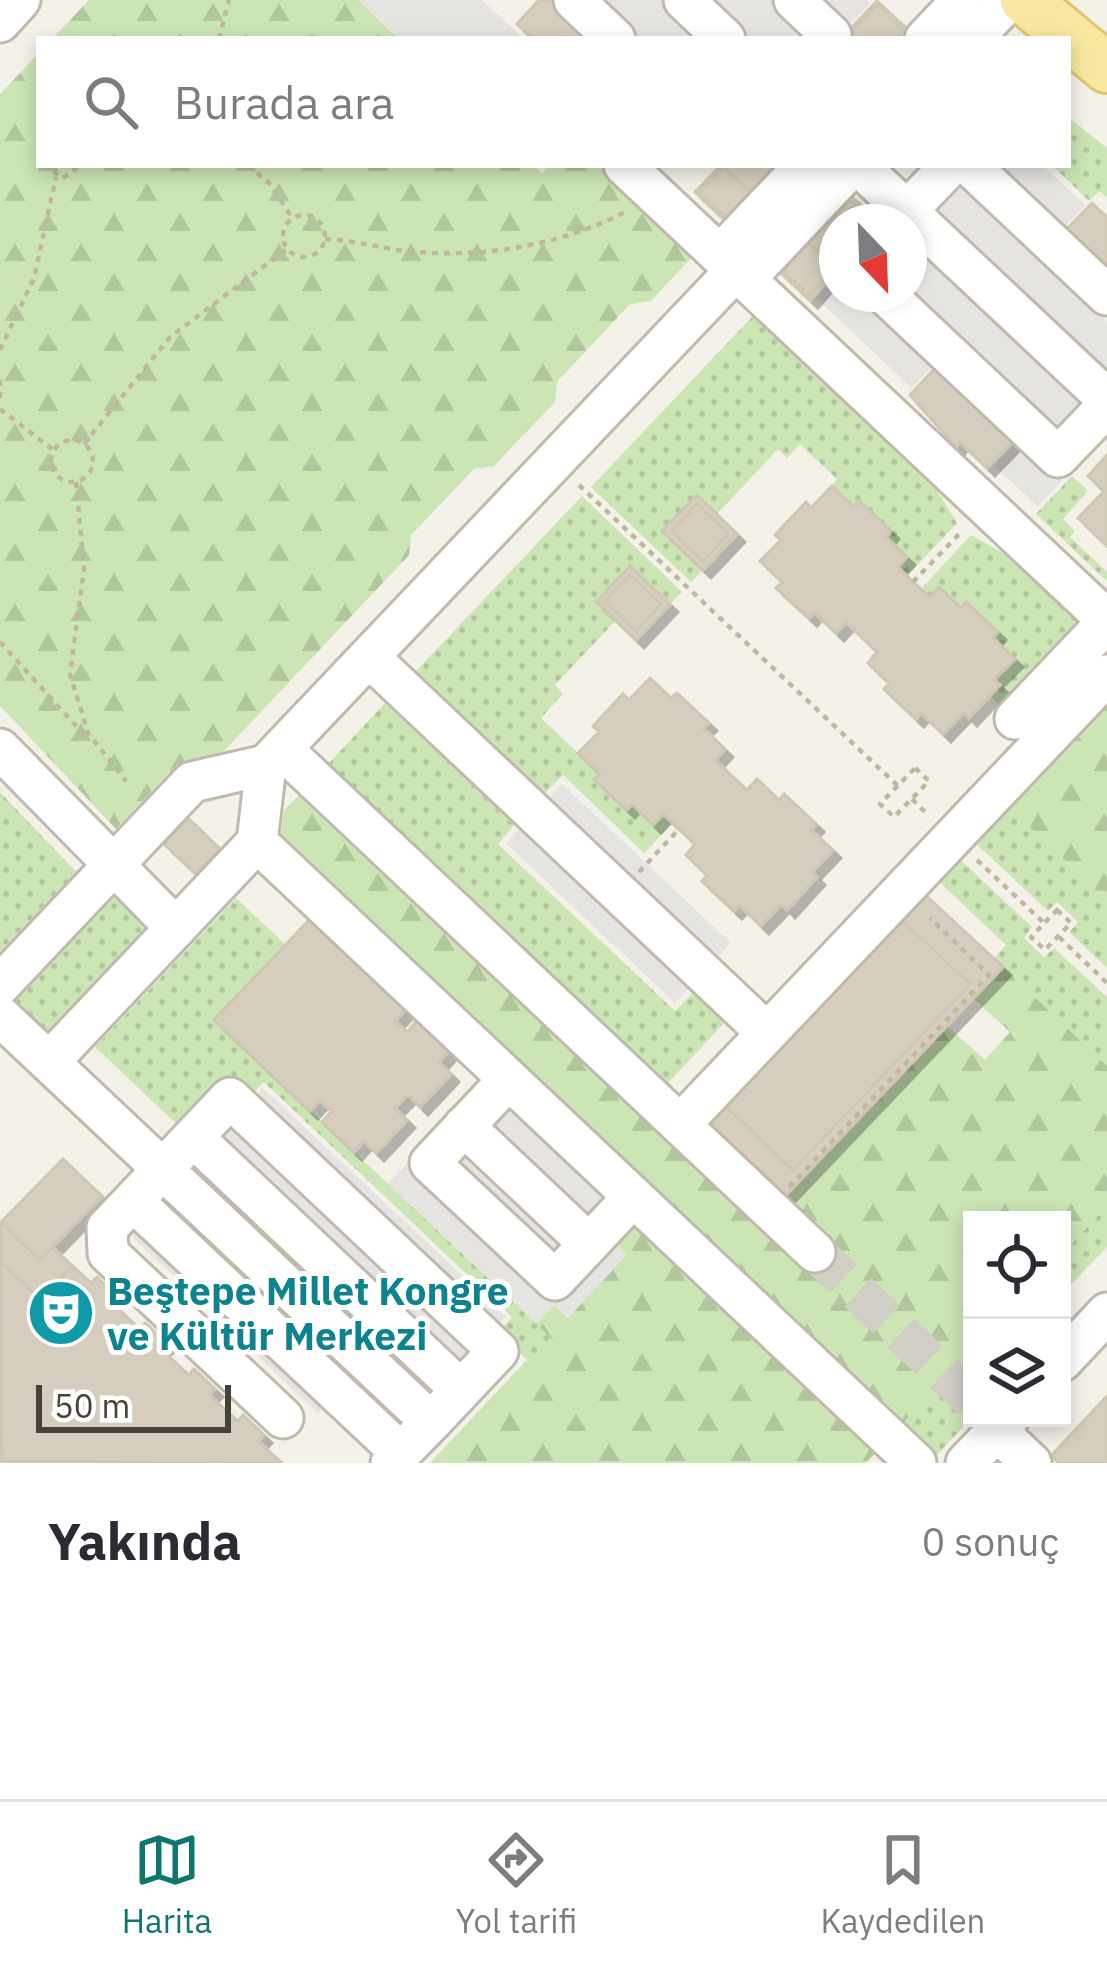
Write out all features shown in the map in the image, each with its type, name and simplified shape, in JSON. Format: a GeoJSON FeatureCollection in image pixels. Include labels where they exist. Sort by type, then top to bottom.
{"type":"FeatureCollection","features":[{"type":"Feature","properties":{"kind":"main road"},"geometry":{"type":"LineString","coordinates":[[1025,0],[1068,36]]}},
{"type":"Feature","properties":{"kind":"main road"},"geometry":{"type":"LineString","coordinates":[[1071,38],[1107,68]]}},
{"type":"Feature","properties":{"kind":"lane"},"geometry":{"type":"LineString","coordinates":[[0,22],[20,0]]}},
{"type":"Feature","properties":{"kind":"lane"},"geometry":{"type":"LineString","coordinates":[[574,0],[612,36]]}},
{"type":"Feature","properties":{"kind":"lane"},"geometry":{"type":"LineString","coordinates":[[684,0],[722,36]]}},
{"type":"Feature","properties":{"kind":"lane"},"geometry":{"type":"LineString","coordinates":[[794,0],[830,36]]}},
{"type":"Feature","properties":{"kind":"lane"},"geometry":{"type":"LineString","coordinates":[[928,36],[962,0]]}},
{"type":"Feature","properties":{"kind":"lane"},"geometry":{"type":"LineString","coordinates":[[976,36],[1009,0]]}},
{"type":"Feature","properties":{"kind":"lane"},"geometry":{"type":"LineString","coordinates":[[627,168],[1107,621],[1015,719]]}},
{"type":"Feature","properties":{"kind":"lane"},"geometry":{"type":"LineString","coordinates":[[734,268],[803,168]]}},
{"type":"Feature","properties":{"kind":"lane"},"geometry":{"type":"LineString","coordinates":[[0,985],[192,782],[274,757],[734,268],[852,168]]}},
{"type":"Feature","properties":{"kind":"lane"},"geometry":{"type":"LineString","coordinates":[[859,168],[891,204]]}},
{"type":"Feature","properties":{"kind":"lane"},"geometry":{"type":"LineString","coordinates":[[914,204],[948,168]]}},
{"type":"Feature","properties":{"kind":"lane"},"geometry":{"type":"LineString","coordinates":[[972,168],[1107,295]]}},
{"type":"Feature","properties":{"kind":"lane"},"geometry":{"type":"LineString","coordinates":[[904,312],[1058,457],[1107,402],[927,239]]}},
{"type":"Feature","properties":{"kind":"lane"},"geometry":{"type":"LineString","coordinates":[[369,657],[767,1033]]}},
{"type":"Feature","properties":{"kind":"lane"},"geometry":{"type":"LineString","coordinates":[[695,1109],[1107,674]]}},
{"type":"Feature","properties":{"kind":"lane"},"geometry":{"type":"LineString","coordinates":[[0,749],[176,928]]}},
{"type":"Feature","properties":{"kind":"lane"},"geometry":{"type":"LineString","coordinates":[[274,757],[257,842],[176,928],[18,1043],[163,1169],[430,1422]]}},
{"type":"Feature","properties":{"kind":"lane"},"geometry":{"type":"LineString","coordinates":[[274,757],[815,1252]]}},
{"type":"Feature","properties":{"kind":"lane"},"geometry":{"type":"LineString","coordinates":[[257,842],[916,1463]]}},
{"type":"Feature","properties":{"kind":"lane"},"geometry":{"type":"LineString","coordinates":[[508,1080],[430,1163],[555,1280],[634,1197]]}},
{"type":"Feature","properties":{"kind":"lane"},"geometry":{"type":"LineString","coordinates":[[133,1201],[396,1458],[498,1351],[230,1098],[107,1228],[108,1253],[283,1418]]}},
{"type":"Feature","properties":{"kind":"lane"},"geometry":{"type":"LineString","coordinates":[[193,1137],[460,1390]]}},
{"type":"Feature","properties":{"kind":"lane"},"geometry":{"type":"LineString","coordinates":[[1071,1351],[1107,1313]]}},
{"type":"Feature","properties":{"kind":"lane"},"geometry":{"type":"LineString","coordinates":[[966,1463],[1000,1427]]}},
{"type":"Feature","properties":{"kind":"lane"},"geometry":{"type":"LineString","coordinates":[[1005,1427],[1031,1463]]}},
{"type":"Feature","properties":{"kind":"path"},"geometry":{"type":"LineString","coordinates":[[220,36],[229,0]]}},
{"type":"Feature","properties":{"kind":"path"},"geometry":{"type":"LineString","coordinates":[[46,168],[56,177],[70,177],[78,168]]}},
{"type":"Feature","properties":{"kind":"path"},"geometry":{"type":"LineString","coordinates":[[251,168],[270,184],[292,218]]}},
{"type":"Feature","properties":{"kind":"path"},"geometry":{"type":"LineString","coordinates":[[0,350],[34,278],[56,177]]}},
{"type":"Feature","properties":{"kind":"path"},"geometry":{"type":"LineString","coordinates":[[325,239],[441,253],[486,251],[576,233],[656,195]]}},
{"type":"Feature","properties":{"kind":"path"},"geometry":{"type":"LineString","coordinates":[[312,216],[322,225],[325,239],[313,255],[299,256],[287,249],[282,236],[292,218],[312,216]]}},
{"type":"Feature","properties":{"kind":"path"},"geometry":{"type":"LineString","coordinates":[[84,444],[170,337],[287,249]]}},
{"type":"Feature","properties":{"kind":"path"},"geometry":{"type":"LineString","coordinates":[[0,380],[0,400]]}},
{"type":"Feature","properties":{"kind":"path"},"geometry":{"type":"LineString","coordinates":[[0,409],[54,450]]}},
{"type":"Feature","properties":{"kind":"path"},"geometry":{"type":"LineString","coordinates":[[76,482],[57,476],[51,464],[54,450],[64,442],[84,444]]}},
{"type":"Feature","properties":{"kind":"path"},"geometry":{"type":"LineString","coordinates":[[76,482],[92,469],[84,444]]}},
{"type":"Feature","properties":{"kind":"path"},"geometry":{"type":"LineString","coordinates":[[554,461],[898,786]]}},
{"type":"Feature","properties":{"kind":"path"},"geometry":{"type":"LineString","coordinates":[[76,482],[83,569],[70,674],[80,714],[99,751]]}},
{"type":"Feature","properties":{"kind":"path"},"geometry":{"type":"LineString","coordinates":[[914,583],[986,506]]}},
{"type":"Feature","properties":{"kind":"path"},"geometry":{"type":"LineString","coordinates":[[0,643],[127,781]]}},
{"type":"Feature","properties":{"kind":"path"},"geometry":{"type":"LineString","coordinates":[[915,767],[929,781],[894,817],[880,804],[898,786],[915,767]]}},
{"type":"Feature","properties":{"kind":"path"},"geometry":{"type":"LineString","coordinates":[[619,893],[680,829]]}},
{"type":"Feature","properties":{"kind":"path"},"geometry":{"type":"LineString","coordinates":[[962,846],[1044,923]]}},
{"type":"Feature","properties":{"kind":"path"},"geometry":{"type":"LineString","coordinates":[[1057,910],[1070,922],[1058,937],[1045,950],[1031,937],[1057,910]]}},
{"type":"Feature","properties":{"kind":"path"},"geometry":{"type":"LineString","coordinates":[[768,1208],[989,974],[929,918]]}},
{"type":"Feature","properties":{"kind":"path"},"geometry":{"type":"LineString","coordinates":[[1058,937],[1107,983]]}},
{"type":"Feature","properties":{"kind":"green space"},"geometry":{"type":"Polygon","coordinates":[[[89,0],[358,0],[396,36],[55,36],[89,0]]]}},
{"type":"Feature","properties":{"kind":"green space"},"geometry":{"type":"Polygon","coordinates":[[[36,56],[36,168],[536,168],[542,173],[547,168],[600,168],[693,256],[651,301],[630,304],[557,382],[555,402],[494,466],[474,469],[411,535],[409,555],[223,752],[177,765],[116,829],[0,706],[0,94],[36,56]]]}},
{"type":"Feature","properties":{"kind":"green space"},"geometry":{"type":"Polygon","coordinates":[[[1071,119],[1107,148],[1107,198],[1099,191],[1089,201],[1055,168],[1071,168],[1071,119]]]}},
{"type":"Feature","properties":{"kind":"green space"},"geometry":{"type":"Polygon","coordinates":[[[753,316],[937,490],[957,523],[907,576],[898,567],[907,557],[886,537],[890,530],[860,501],[853,506],[832,486],[837,479],[800,444],[787,458],[778,449],[717,514],[703,570],[691,582],[591,487],[753,316]]]}},
{"type":"Feature","properties":{"kind":"green space"},"geometry":{"type":"Polygon","coordinates":[[[1072,476],[1088,491],[1063,519],[1075,531],[1070,537],[1107,572],[1107,581],[1036,514],[1072,476]]]}},
{"type":"Feature","properties":{"kind":"green space"},"geometry":{"type":"Polygon","coordinates":[[[582,496],[682,592],[670,604],[629,566],[596,601],[616,620],[555,685],[563,694],[541,718],[600,774],[595,780],[626,809],[632,804],[653,824],[663,814],[673,823],[644,853],[563,775],[545,793],[416,671],[582,496]]]}},
{"type":"Feature","properties":{"kind":"green space"},"geometry":{"type":"Polygon","coordinates":[[[971,535],[1005,554],[1083,627],[1004,710],[990,696],[999,685],[994,680],[1014,658],[993,638],[998,632],[967,603],[961,608],[939,588],[930,597],[921,589],[971,535]]]}},
{"type":"Feature","properties":{"kind":"green space"},"geometry":{"type":"Polygon","coordinates":[[[1107,693],[1107,900],[1003,802],[1107,693]]]}},
{"type":"Feature","properties":{"kind":"green space"},"geometry":{"type":"Polygon","coordinates":[[[385,703],[514,825],[498,844],[675,1011],[693,993],[724,1023],[668,1083],[329,763],[385,703]]]}},
{"type":"Feature","properties":{"kind":"green space"},"geometry":{"type":"Polygon","coordinates":[[[0,792],[76,872],[0,952],[0,792]]]}},
{"type":"Feature","properties":{"kind":"green space"},"geometry":{"type":"Polygon","coordinates":[[[299,795],[799,1267],[830,1235],[786,1195],[947,1026],[985,1060],[1010,1032],[973,998],[1003,967],[1107,1066],[1107,1206],[1071,1244],[1071,1211],[963,1211],[963,1359],[903,1423],[281,837],[284,810],[299,795]]]}},
{"type":"Feature","properties":{"kind":"green space"},"geometry":{"type":"Polygon","coordinates":[[[1003,802],[1107,900],[1107,968],[1069,932],[1078,922],[1057,902],[1048,911],[970,838],[1003,802]]]}},
{"type":"Feature","properties":{"kind":"green space"},"geometry":{"type":"Polygon","coordinates":[[[954,854],[1032,927],[1024,938],[1044,957],[1054,948],[1107,997],[1107,1066],[993,959],[1006,945],[933,876],[954,854]]]}},
{"type":"Feature","properties":{"kind":"green space"},"geometry":{"type":"Polygon","coordinates":[[[114,897],[146,928],[47,1032],[15,1001],[114,897]]]}},
{"type":"Feature","properties":{"kind":"green space"},"geometry":{"type":"Polygon","coordinates":[[[236,898],[285,944],[214,1020],[555,1341],[440,1463],[430,1463],[527,1360],[498,1332],[512,1317],[264,1082],[249,1097],[183,1130],[95,1047],[236,898]]]}},
{"type":"Feature","properties":{"kind":"green space"},"geometry":{"type":"Polygon","coordinates":[[[1107,1206],[1107,1247],[1071,1285],[1071,1244],[1107,1206]]]}},
{"type":"Feature","properties":{"kind":"green space"},"geometry":{"type":"Polygon","coordinates":[[[631,1223],[875,1453],[866,1463],[440,1463],[554,1342],[536,1323],[554,1305],[567,1317],[626,1255],[613,1242],[631,1223]]]}},
{"type":"Feature","properties":{"kind":"green space"},"geometry":{"type":"Polygon","coordinates":[[[963,1359],[963,1427],[937,1455],[903,1423],[963,1359]]]}},
{"type":"Feature","properties":{"kind":"shaded area"},"geometry":{"type":"Polygon","coordinates":[[[358,0],[482,0],[521,36],[396,36],[358,0]]]}},
{"type":"Feature","properties":{"kind":"shaded area"},"geometry":{"type":"Polygon","coordinates":[[[601,0],[870,3],[847,28],[828,11],[804,36],[639,36],[601,0]]]}},
{"type":"Feature","properties":{"kind":"shaded area"},"geometry":{"type":"Polygon","coordinates":[[[973,168],[1045,168],[1085,205],[1038,256],[1107,321],[1107,379],[1034,455],[1062,481],[1038,506],[994,466],[1041,415],[959,338],[912,388],[831,312],[927,312],[927,217],[973,168]]]}},
{"type":"Feature","properties":{"kind":"shaded area"},"geometry":{"type":"Polygon","coordinates":[[[562,784],[731,943],[675,1003],[506,843],[562,784]]]}},
{"type":"Feature","properties":{"kind":"shaded area"},"geometry":{"type":"Polygon","coordinates":[[[483,1084],[631,1223],[614,1242],[627,1255],[568,1318],[554,1305],[536,1323],[388,1184],[483,1084]]]}},
{"type":"Feature","properties":{"kind":"shaded area"},"geometry":{"type":"Polygon","coordinates":[[[263,1088],[506,1317],[388,1442],[337,1394],[318,1413],[127,1232],[263,1088]]]}},
{"type":"Feature","properties":{"kind":"building"},"geometry":{"type":"Polygon","coordinates":[[[539,0],[551,0],[594,36],[530,36],[517,24],[539,0]]]}},
{"type":"Feature","properties":{"kind":"building"},"geometry":{"type":"Polygon","coordinates":[[[877,1],[915,36],[855,36],[849,30],[877,1]]]}},
{"type":"Feature","properties":{"kind":"building"},"geometry":{"type":"Polygon","coordinates":[[[877,5],[903,30],[897,36],[848,36],[877,5]]]}},
{"type":"Feature","properties":{"kind":"building"},"geometry":{"type":"Polygon","coordinates":[[[718,168],[724,168],[819,253],[819,290],[810,300],[695,192],[718,168]]]}},
{"type":"Feature","properties":{"kind":"building"},"geometry":{"type":"Polygon","coordinates":[[[722,168],[772,168],[726,217],[700,192],[722,168]]]}},
{"type":"Feature","properties":{"kind":"building"},"geometry":{"type":"Polygon","coordinates":[[[1092,203],[1107,217],[1107,282],[1063,233],[1092,203]]]}},
{"type":"Feature","properties":{"kind":"building"},"geometry":{"type":"Polygon","coordinates":[[[819,233],[819,285],[809,295],[783,271],[819,233]]]}},
{"type":"Feature","properties":{"kind":"building"},"geometry":{"type":"Polygon","coordinates":[[[938,365],[1016,438],[987,468],[960,442],[956,447],[910,395],[938,365]]]}},
{"type":"Feature","properties":{"kind":"building"},"geometry":{"type":"Polygon","coordinates":[[[1107,455],[1107,546],[1078,518],[1104,491],[1088,476],[1107,455]]]}},
{"type":"Feature","properties":{"kind":"building"},"geometry":{"type":"Polygon","coordinates":[[[832,486],[853,507],[859,501],[891,531],[886,537],[907,557],[898,567],[913,582],[930,597],[939,587],[961,608],[966,602],[998,632],[993,638],[1015,659],[994,680],[1000,685],[969,718],[964,712],[943,734],[921,713],[916,719],[884,689],[889,683],[868,663],[877,652],[846,622],[836,633],[814,612],[809,618],[776,588],[782,582],[760,561],[781,540],[775,535],[806,502],[811,508],[832,486]]]}},
{"type":"Feature","properties":{"kind":"building"},"geometry":{"type":"Polygon","coordinates":[[[697,495],[737,534],[703,570],[662,531],[697,495]]]}},
{"type":"Feature","properties":{"kind":"building"},"geometry":{"type":"Polygon","coordinates":[[[697,504],[728,534],[703,561],[672,531],[697,504]]]}},
{"type":"Feature","properties":{"kind":"building"},"geometry":{"type":"Polygon","coordinates":[[[630,566],[670,604],[636,640],[596,602],[630,566]]]}},
{"type":"Feature","properties":{"kind":"building"},"geometry":{"type":"Polygon","coordinates":[[[630,575],[661,604],[636,631],[605,601],[630,575]]]}},
{"type":"Feature","properties":{"kind":"building"},"geometry":{"type":"Polygon","coordinates":[[[650,678],[671,698],[677,693],[709,723],[703,728],[725,749],[715,760],[747,790],[757,779],[779,800],[784,794],[816,824],[811,830],[833,850],[812,872],[817,877],[787,910],[782,904],[761,926],[739,905],[734,911],[702,881],[707,875],[686,855],[695,844],[663,814],[653,825],[632,804],[627,810],[594,779],[600,774],[578,753],[599,732],[593,726],[623,694],[629,700],[650,678]]]}},
{"type":"Feature","properties":{"kind":"building"},"geometry":{"type":"Polygon","coordinates":[[[188,818],[220,849],[196,874],[164,844],[188,818]]]}},
{"type":"Feature","properties":{"kind":"building"},"geometry":{"type":"Polygon","coordinates":[[[920,890],[1003,967],[786,1195],[704,1117],[920,890]]]}},
{"type":"Feature","properties":{"kind":"building"},"geometry":{"type":"Polygon","coordinates":[[[896,915],[970,984],[793,1170],[720,1101],[896,915]]]}},
{"type":"Feature","properties":{"kind":"building"},"geometry":{"type":"Polygon","coordinates":[[[309,920],[405,1010],[395,1021],[407,1032],[417,1021],[449,1051],[439,1062],[451,1074],[420,1107],[408,1095],[395,1108],[407,1120],[376,1153],[364,1141],[354,1152],[322,1122],[332,1111],[320,1100],[310,1111],[214,1020],[309,920]]]}},
{"type":"Feature","properties":{"kind":"building","name":"Beştepe Millet Kongre ve Kültür Merkezi"},"geometry":{"type":"Polygon","coordinates":[[[63,1159],[102,1196],[52,1247],[91,1283],[97,1277],[117,1297],[112,1303],[140,1329],[145,1323],[167,1343],[161,1349],[189,1375],[194,1369],[215,1389],[209,1395],[238,1421],[243,1415],[264,1435],[258,1441],[282,1463],[0,1461],[1,1222],[63,1159]]]}},
{"type":"Feature","properties":{"kind":"building"},"geometry":{"type":"Polygon","coordinates":[[[63,1159],[102,1196],[40,1260],[1,1222],[63,1159]]]}},
{"type":"Feature","properties":{"kind":"building","name":"Beştepe Millet Kongre ve Kültür Merkezi"},"geometry":{"type":"Polygon","coordinates":[[[0,1262],[41,1299],[72,1266],[91,1283],[97,1277],[117,1297],[112,1303],[140,1329],[145,1323],[167,1343],[161,1349],[189,1375],[194,1369],[215,1389],[209,1395],[238,1421],[243,1415],[264,1435],[258,1441],[282,1463],[2,1463],[0,1262]]]}},
{"type":"Feature","properties":{"kind":"building"},"geometry":{"type":"Polygon","coordinates":[[[1107,1396],[1107,1463],[1059,1463],[1051,1456],[1107,1396]]]}},
{"type":"Feature","properties":{"kind":"tunnel"},"geometry":{"type":"LineString","coordinates":[[815,1252],[963,1392]]}},
{"type":"Feature","properties":{"kind":"place","name":"Beştepe Millet Kongre ve Kültür Merkezi"},"geometry":{"type":"Point","coordinates":[61,1313]}}]}
